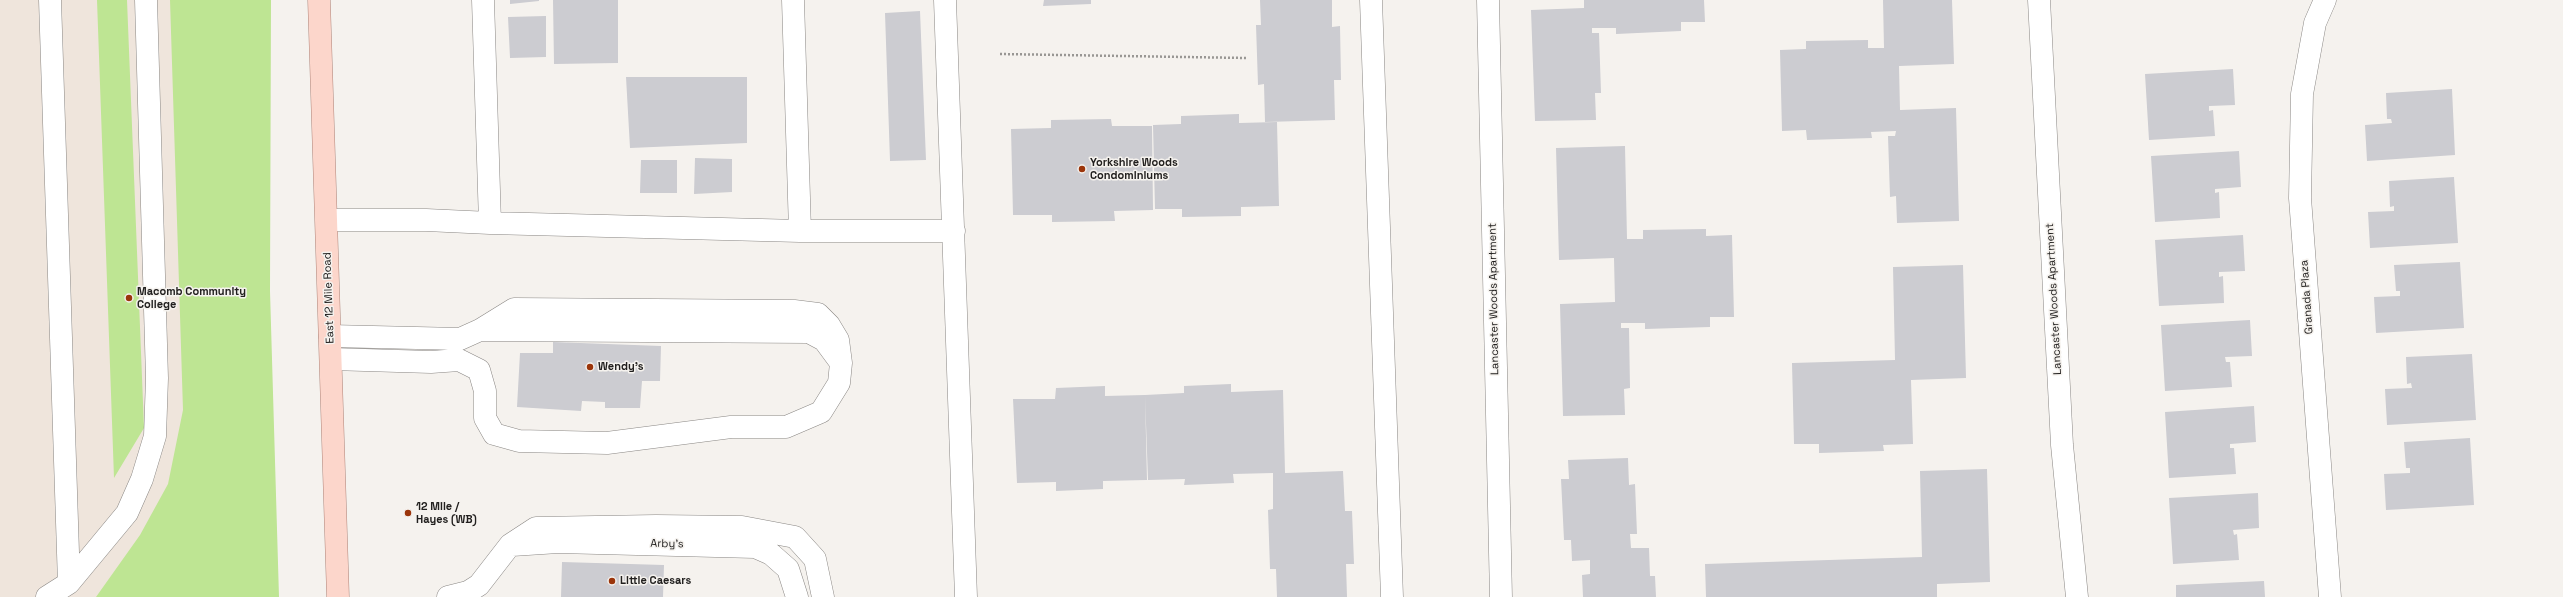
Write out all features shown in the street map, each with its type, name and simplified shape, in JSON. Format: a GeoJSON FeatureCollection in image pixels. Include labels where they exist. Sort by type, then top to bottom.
{"type":"FeatureCollection","features":[{"type":"Feature","properties":{"kind":"main road","name":"East 12 Mile Road"},"geometry":{"type":"LineString","coordinates":[[319,0],[338,597]]}},
{"type":"Feature","properties":{"kind":"street"},"geometry":{"type":"LineString","coordinates":[[50,0],[69,583]]}},
{"type":"Feature","properties":{"kind":"street"},"geometry":{"type":"LineString","coordinates":[[47,597],[69,583],[127,513],[142,479],[154,436],[157,378],[146,0]]}},
{"type":"Feature","properties":{"kind":"street"},"geometry":{"type":"LineString","coordinates":[[483,0],[490,223]]}},
{"type":"Feature","properties":{"kind":"street"},"geometry":{"type":"LineString","coordinates":[[793,0],[800,231]]}},
{"type":"Feature","properties":{"kind":"street"},"geometry":{"type":"LineString","coordinates":[[945,0],[966,597]]}},
{"type":"Feature","properties":{"kind":"street"},"geometry":{"type":"LineString","coordinates":[[1371,0],[1392,597]]}},
{"type":"Feature","properties":{"kind":"street","name":"Lancaster Woods Apartment"},"geometry":{"type":"LineString","coordinates":[[1488,0],[1501,597]]}},
{"type":"Feature","properties":{"kind":"street","name":"Lancaster Woods Apartment"},"geometry":{"type":"LineString","coordinates":[[2039,0],[2062,445],[2077,597]]}},
{"type":"Feature","properties":{"kind":"street","name":"Granada Plaza"},"geometry":{"type":"LineString","coordinates":[[2325,0],[2315,23],[2302,94],[2300,198],[2330,597]]}},
{"type":"Feature","properties":{"kind":"street"},"geometry":{"type":"LineString","coordinates":[[327,220],[426,220],[800,231],[954,231]]}},
{"type":"Feature","properties":{"kind":"street"},"geometry":{"type":"LineString","coordinates":[[330,336],[460,339],[480,330],[514,308],[794,311],[818,314],[829,325],[838,340],[841,363],[839,383],[821,412],[786,427],[731,427],[607,443],[520,441],[494,434],[485,418],[485,391],[479,370],[459,360],[431,362],[331,359]]}},
{"type":"Feature","properties":{"kind":"street"},"geometry":{"type":"LineString","coordinates":[[448,597],[468,592],[479,585],[510,545],[536,528],[716,526],[769,531],[795,537],[815,559],[823,597]]}},
{"type":"Feature","properties":{"kind":"street","name":"Arby's"},"geometry":{"type":"LineString","coordinates":[[510,545],[558,542],[755,547],[771,554],[788,569],[797,597]]}},
{"type":"Feature","properties":{"kind":"path"},"geometry":{"type":"LineString","coordinates":[[1000,54],[1246,58]]}},
{"type":"Feature","properties":{"kind":"shaded area","name":"Macomb Community College"},"geometry":{"type":"Polygon","coordinates":[[[0,0],[248,0],[266,597],[0,597],[0,0]]]}},
{"type":"Feature","properties":{"kind":"green space"},"geometry":{"type":"Polygon","coordinates":[[[97,0],[127,0],[144,428],[114,478],[97,0]]]}},
{"type":"Feature","properties":{"kind":"green space"},"geometry":{"type":"Polygon","coordinates":[[[170,0],[271,0],[270,291],[279,597],[96,597],[140,535],[168,484],[183,410],[170,0]]]}},
{"type":"Feature","properties":{"kind":"building"},"geometry":{"type":"Polygon","coordinates":[[[510,0],[539,0],[539,1],[510,4],[510,0]]]}},
{"type":"Feature","properties":{"kind":"building"},"geometry":{"type":"Polygon","coordinates":[[[553,0],[618,0],[618,63],[554,64],[553,0]]]}},
{"type":"Feature","properties":{"kind":"building"},"geometry":{"type":"Polygon","coordinates":[[[1044,0],[1091,0],[1091,4],[1043,6],[1044,0]]]}},
{"type":"Feature","properties":{"kind":"building"},"geometry":{"type":"Polygon","coordinates":[[[1260,0],[1332,0],[1332,27],[1340,26],[1341,80],[1334,80],[1335,120],[1265,122],[1264,84],[1258,85],[1256,25],[1261,25],[1260,0]]]}},
{"type":"Feature","properties":{"kind":"building"},"geometry":{"type":"Polygon","coordinates":[[[1584,0],[1704,0],[1705,22],[1681,22],[1681,31],[1616,34],[1616,28],[1592,28],[1592,33],[1599,33],[1601,93],[1595,93],[1596,120],[1535,121],[1531,10],[1584,8],[1584,0]]]}},
{"type":"Feature","properties":{"kind":"building"},"geometry":{"type":"Polygon","coordinates":[[[1883,0],[1952,0],[1954,64],[1899,66],[1900,110],[1956,108],[1959,221],[1897,223],[1896,196],[1890,197],[1888,136],[1895,136],[1896,131],[1871,132],[1872,138],[1807,140],[1806,130],[1782,131],[1780,50],[1806,49],[1806,41],[1868,40],[1868,48],[1884,48],[1883,0]]]}},
{"type":"Feature","properties":{"kind":"building"},"geometry":{"type":"Polygon","coordinates":[[[920,11],[926,160],[890,161],[885,13],[920,11]]]}},
{"type":"Feature","properties":{"kind":"building"},"geometry":{"type":"Polygon","coordinates":[[[546,16],[546,57],[510,58],[508,17],[546,16]]]}},
{"type":"Feature","properties":{"kind":"building"},"geometry":{"type":"Polygon","coordinates":[[[2233,69],[2235,105],[2209,106],[2209,111],[2213,110],[2215,136],[2149,140],[2145,74],[2233,69]]]}},
{"type":"Feature","properties":{"kind":"building"},"geometry":{"type":"Polygon","coordinates":[[[626,77],[747,77],[747,143],[630,148],[626,77]]]}},
{"type":"Feature","properties":{"kind":"building"},"geometry":{"type":"Polygon","coordinates":[[[2452,89],[2455,155],[2367,161],[2365,125],[2392,123],[2391,119],[2387,119],[2386,93],[2452,89]]]}},
{"type":"Feature","properties":{"kind":"building"},"geometry":{"type":"Polygon","coordinates":[[[1239,114],[1239,123],[1277,122],[1279,206],[1241,207],[1241,216],[1182,217],[1182,209],[1155,209],[1153,125],[1181,124],[1181,116],[1239,114]]]}},
{"type":"Feature","properties":{"kind":"building","name":"Yorkshire Woods Condominiums"},"geometry":{"type":"Polygon","coordinates":[[[1111,119],[1112,126],[1152,126],[1153,210],[1114,211],[1115,221],[1052,222],[1052,215],[1013,215],[1011,129],[1051,128],[1051,120],[1111,119]]]}},
{"type":"Feature","properties":{"kind":"building"},"geometry":{"type":"Polygon","coordinates":[[[1625,146],[1627,239],[1643,239],[1643,230],[1706,229],[1706,236],[1732,235],[1734,317],[1710,317],[1710,327],[1645,329],[1645,323],[1621,323],[1621,328],[1629,328],[1630,388],[1624,389],[1625,415],[1563,416],[1560,304],[1615,302],[1614,258],[1559,260],[1556,148],[1625,146]]]}},
{"type":"Feature","properties":{"kind":"building"},"geometry":{"type":"Polygon","coordinates":[[[2239,151],[2241,187],[2215,189],[2215,193],[2219,192],[2220,218],[2155,222],[2151,156],[2239,151]]]}},
{"type":"Feature","properties":{"kind":"building"},"geometry":{"type":"Polygon","coordinates":[[[695,158],[732,159],[732,192],[694,194],[695,158]]]}},
{"type":"Feature","properties":{"kind":"building"},"geometry":{"type":"Polygon","coordinates":[[[641,160],[677,160],[677,193],[640,193],[641,160]]]}},
{"type":"Feature","properties":{"kind":"building"},"geometry":{"type":"Polygon","coordinates":[[[2454,177],[2458,243],[2370,248],[2368,212],[2394,211],[2394,206],[2390,207],[2389,181],[2454,177]]]}},
{"type":"Feature","properties":{"kind":"building"},"geometry":{"type":"Polygon","coordinates":[[[2243,235],[2245,271],[2219,272],[2219,277],[2223,276],[2224,303],[2159,306],[2155,240],[2243,235]]]}},
{"type":"Feature","properties":{"kind":"building"},"geometry":{"type":"Polygon","coordinates":[[[2460,262],[2464,328],[2376,333],[2374,297],[2400,296],[2400,291],[2396,291],[2394,265],[2460,262]]]}},
{"type":"Feature","properties":{"kind":"building"},"geometry":{"type":"Polygon","coordinates":[[[1963,265],[1966,378],[1911,380],[1913,444],[1883,445],[1884,451],[1819,453],[1819,444],[1794,444],[1792,363],[1895,360],[1893,267],[1963,265]]]}},
{"type":"Feature","properties":{"kind":"building"},"geometry":{"type":"Polygon","coordinates":[[[2250,320],[2252,356],[2225,357],[2226,362],[2230,362],[2232,387],[2165,391],[2161,325],[2250,320]]]}},
{"type":"Feature","properties":{"kind":"building","name":"Wendy's"},"geometry":{"type":"Polygon","coordinates":[[[553,342],[661,346],[660,381],[642,381],[640,408],[605,408],[605,402],[582,401],[581,411],[517,407],[520,353],[553,353],[553,342]]]}},
{"type":"Feature","properties":{"kind":"building"},"geometry":{"type":"Polygon","coordinates":[[[2472,354],[2476,420],[2387,425],[2385,389],[2412,388],[2411,383],[2407,384],[2406,357],[2472,354]]]}},
{"type":"Feature","properties":{"kind":"building"},"geometry":{"type":"Polygon","coordinates":[[[1231,384],[1231,392],[1283,390],[1285,473],[1343,471],[1345,511],[1352,511],[1354,564],[1346,564],[1347,597],[1277,597],[1276,569],[1270,569],[1268,510],[1273,509],[1273,473],[1233,474],[1234,483],[1184,485],[1185,479],[1148,480],[1145,395],[1184,393],[1184,386],[1231,384]]]}},
{"type":"Feature","properties":{"kind":"building"},"geometry":{"type":"Polygon","coordinates":[[[1105,386],[1105,396],[1145,395],[1147,480],[1103,481],[1103,489],[1056,491],[1056,482],[1017,483],[1013,399],[1055,399],[1056,388],[1105,386]]]}},
{"type":"Feature","properties":{"kind":"building"},"geometry":{"type":"Polygon","coordinates":[[[2254,406],[2256,442],[2230,444],[2230,448],[2234,448],[2236,474],[2169,478],[2165,412],[2254,406]]]}},
{"type":"Feature","properties":{"kind":"building"},"geometry":{"type":"Polygon","coordinates":[[[2470,438],[2474,505],[2386,510],[2384,474],[2410,473],[2410,468],[2406,468],[2404,442],[2470,438]]]}},
{"type":"Feature","properties":{"kind":"building"},"geometry":{"type":"Polygon","coordinates":[[[1628,458],[1629,485],[1635,484],[1637,534],[1630,534],[1631,548],[1649,548],[1650,576],[1655,576],[1656,597],[1583,597],[1582,575],[1590,574],[1590,560],[1572,561],[1571,540],[1564,540],[1561,479],[1569,479],[1568,460],[1628,458]]]}},
{"type":"Feature","properties":{"kind":"building"},"geometry":{"type":"Polygon","coordinates":[[[1987,469],[1990,582],[1937,584],[1937,597],[1706,597],[1705,564],[1922,557],[1920,471],[1987,469]]]}},
{"type":"Feature","properties":{"kind":"building"},"geometry":{"type":"Polygon","coordinates":[[[2258,493],[2259,528],[2233,530],[2234,535],[2237,534],[2239,560],[2173,564],[2169,498],[2258,493]]]}},
{"type":"Feature","properties":{"kind":"building","name":"Little Caesars"},"geometry":{"type":"Polygon","coordinates":[[[562,562],[664,565],[663,597],[561,597],[562,562]]]}},
{"type":"Feature","properties":{"kind":"building"},"geometry":{"type":"Polygon","coordinates":[[[2264,581],[2265,597],[2176,597],[2176,585],[2264,581]]]}},
{"type":"Feature","properties":{"kind":"place","name":"Yorkshire Woods Condominiums"},"geometry":{"type":"Point","coordinates":[1082,169]}},
{"type":"Feature","properties":{"kind":"place","name":"Macomb Community College"},"geometry":{"type":"Point","coordinates":[129,298]}},
{"type":"Feature","properties":{"kind":"place","name":"Wendy's"},"geometry":{"type":"Point","coordinates":[590,367]}},
{"type":"Feature","properties":{"kind":"place","name":"12 Mile / Hayes (WB)"},"geometry":{"type":"Point","coordinates":[408,513]}},
{"type":"Feature","properties":{"kind":"place","name":"Little Caesars"},"geometry":{"type":"Point","coordinates":[612,581]}}]}
